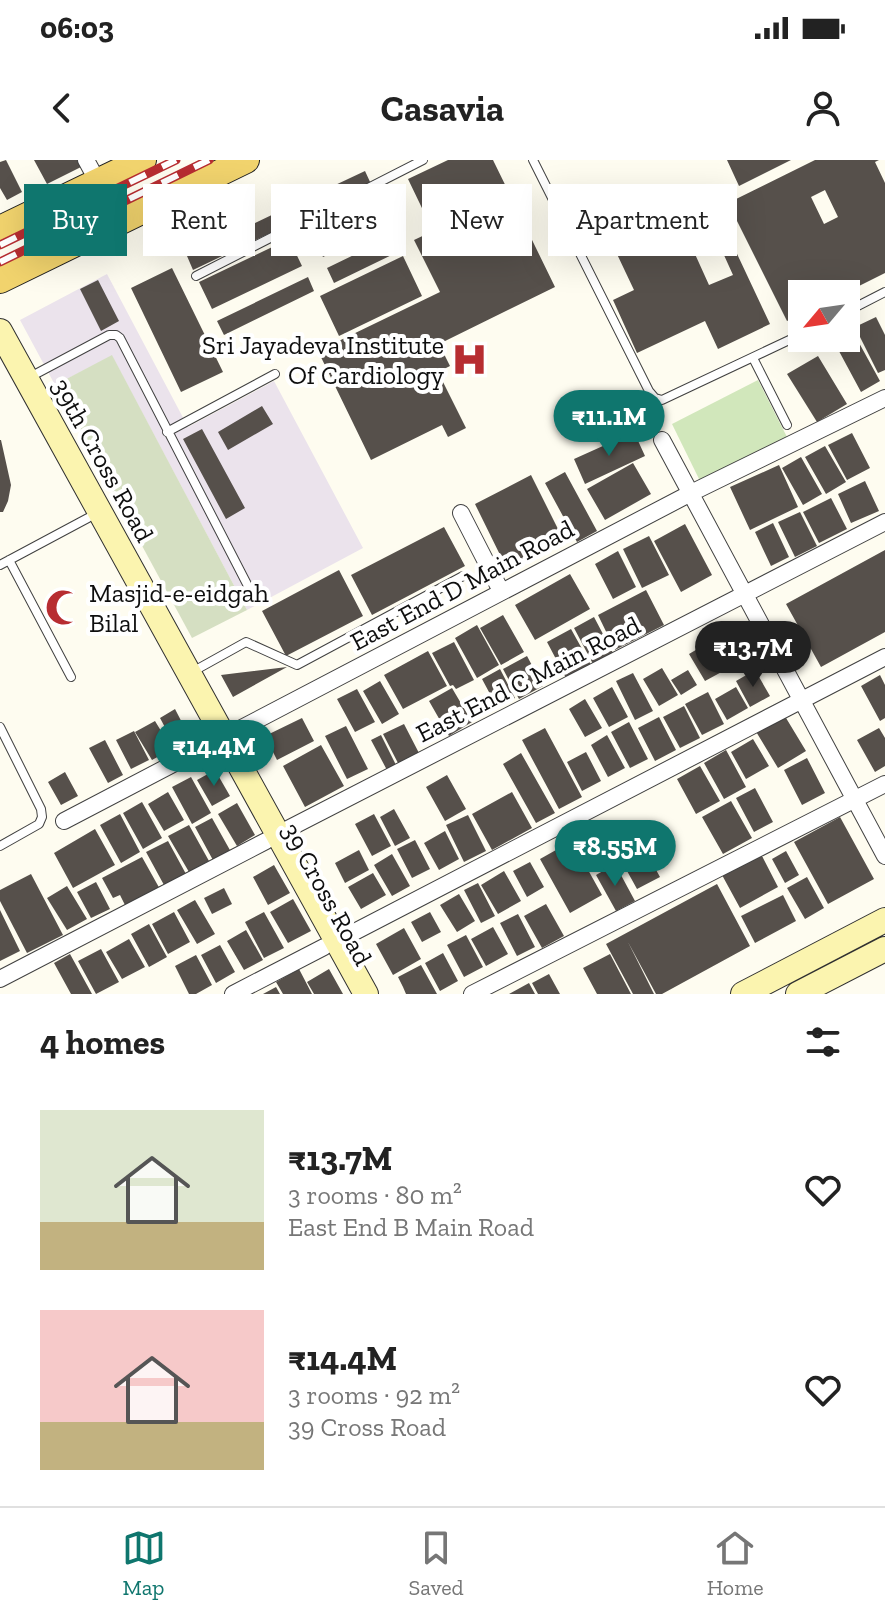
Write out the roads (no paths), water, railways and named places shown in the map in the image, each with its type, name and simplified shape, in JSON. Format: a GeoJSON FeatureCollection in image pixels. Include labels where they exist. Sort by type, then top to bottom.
{"type":"FeatureCollection","features":[{"type":"Feature","properties":{"kind":"main road"},"geometry":{"type":"LineString","coordinates":[[0,229],[92,171],[143,160]]}},
{"type":"Feature","properties":{"kind":"main road"},"geometry":{"type":"LineString","coordinates":[[0,280],[246,160]]}},
{"type":"Feature","properties":{"kind":"street","name":"39th Cross Road"},"geometry":{"type":"LineString","coordinates":[[0,331],[99,528],[189,673],[218,739]]}},
{"type":"Feature","properties":{"kind":"street","name":"39 Cross Road"},"geometry":{"type":"LineString","coordinates":[[0,359],[218,739],[330,944],[349,994]]}},
{"type":"Feature","properties":{"kind":"street","name":"East End D Main Road"},"geometry":{"type":"LineString","coordinates":[[64,821],[691,493],[885,398]]}},
{"type":"Feature","properties":{"kind":"street"},"geometry":{"type":"LineString","coordinates":[[662,440],[885,856]]}},
{"type":"Feature","properties":{"kind":"street"},"geometry":{"type":"LineString","coordinates":[[461,513],[501,591]]}},
{"type":"Feature","properties":{"kind":"street","name":"East End C Main Road"},"geometry":{"type":"LineString","coordinates":[[0,979],[885,522]]}},
{"type":"Feature","properties":{"kind":"street"},"geometry":{"type":"LineString","coordinates":[[233,994],[885,657]]}},
{"type":"Feature","properties":{"kind":"street"},"geometry":{"type":"LineString","coordinates":[[472,994],[885,784]]}},
{"type":"Feature","properties":{"kind":"street"},"geometry":{"type":"LineString","coordinates":[[743,994],[885,920]]}},
{"type":"Feature","properties":{"kind":"street"},"geometry":{"type":"LineString","coordinates":[[330,944],[366,994]]}},
{"type":"Feature","properties":{"kind":"street"},"geometry":{"type":"LineString","coordinates":[[798,994],[885,949]]}},
{"type":"Feature","properties":{"kind":"lane"},"geometry":{"type":"LineString","coordinates":[[196,276],[423,160]]}},
{"type":"Feature","properties":{"kind":"lane"},"geometry":{"type":"LineString","coordinates":[[533,160],[655,398],[662,400],[788,341]]}},
{"type":"Feature","properties":{"kind":"lane"},"geometry":{"type":"LineString","coordinates":[[860,305],[885,292]]}},
{"type":"Feature","properties":{"kind":"lane"},"geometry":{"type":"LineString","coordinates":[[26,379],[109,335],[120,338],[249,588]]}},
{"type":"Feature","properties":{"kind":"lane"},"geometry":{"type":"LineString","coordinates":[[753,358],[787,425]]}},
{"type":"Feature","properties":{"kind":"lane"},"geometry":{"type":"LineString","coordinates":[[167,432],[275,374]]}},
{"type":"Feature","properties":{"kind":"lane"},"geometry":{"type":"LineString","coordinates":[[0,565],[99,528]]}},
{"type":"Feature","properties":{"kind":"lane"},"geometry":{"type":"LineString","coordinates":[[9,560],[71,677]]}},
{"type":"Feature","properties":{"kind":"lane"},"geometry":{"type":"LineString","coordinates":[[189,673],[246,642],[297,665],[463,576]]}},
{"type":"Feature","properties":{"kind":"lane"},"geometry":{"type":"LineString","coordinates":[[0,727],[41,809],[42,817],[39,824],[0,846]]}},
{"type":"Feature","properties":{"kind":"railway"},"geometry":{"type":"LineString","coordinates":[[0,245],[176,160]]}},
{"type":"Feature","properties":{"kind":"railway"},"geometry":{"type":"LineString","coordinates":[[0,262],[209,160]]}},
{"type":"Feature","properties":{"kind":"place","name":"Sri Jayadeva Institute Of Cardiology"},"geometry":{"type":"Point","coordinates":[470,360]}},
{"type":"Feature","properties":{"kind":"place","name":"Masjid-e-eidgah Bilal"},"geometry":{"type":"Point","coordinates":[63,608]}}]}
